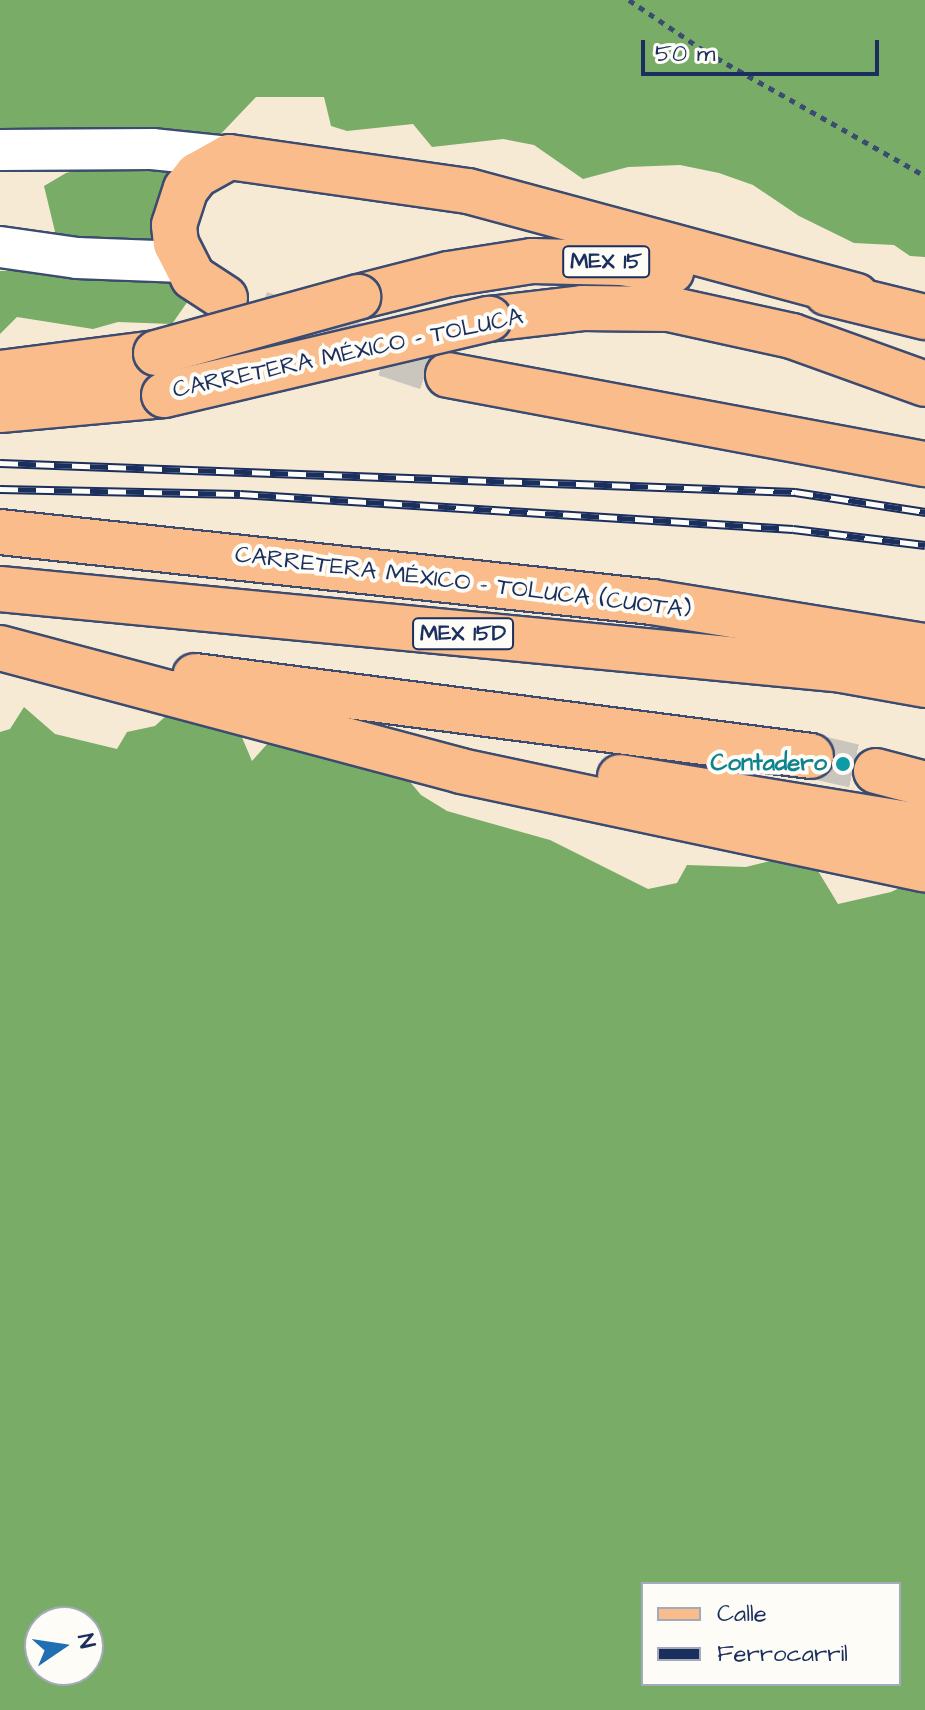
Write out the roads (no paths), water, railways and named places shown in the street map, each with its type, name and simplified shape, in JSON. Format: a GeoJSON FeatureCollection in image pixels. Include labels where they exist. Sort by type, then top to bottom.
{"type":"FeatureCollection","features":[{"type":"Feature","properties":{"kind":"main road"},"geometry":{"type":"LineString","coordinates":[[225,298],[201,284],[183,262],[176,244],[178,206],[197,175],[229,157],[468,191],[856,296]]}},
{"type":"Feature","properties":{"kind":"main road","name":"CARRETERA MÉXICO - TOLUCA"},"geometry":{"type":"LineString","coordinates":[[0,373],[160,374],[358,297],[449,274],[532,261],[622,263],[856,296],[925,317]]}},
{"type":"Feature","properties":{"kind":"main road","name":"CARRETERA MÉXICO - TOLUCA"},"geometry":{"type":"LineString","coordinates":[[0,410],[160,374],[489,319],[582,308],[669,309],[792,336],[925,384]]}},
{"type":"Feature","properties":{"kind":"main road"},"geometry":{"type":"LineString","coordinates":[[448,375],[925,464]]}},
{"type":"Feature","properties":{"kind":"main road","name":"CARRETERA MÉXICO - TOLUCA (CUOTA)"},"geometry":{"type":"LineString","coordinates":[[0,532],[652,602],[922,655]]}},
{"type":"Feature","properties":{"kind":"main road","name":"CARRETERA MÉXICO - TOLUCA (CUOTA)"},"geometry":{"type":"LineString","coordinates":[[0,589],[842,670],[922,655]]}},
{"type":"Feature","properties":{"kind":"main road"},"geometry":{"type":"LineString","coordinates":[[7,650],[811,756]]}},
{"type":"Feature","properties":{"kind":"main road"},"geometry":{"type":"LineString","coordinates":[[7,650],[461,771],[925,870]]}},
{"type":"Feature","properties":{"kind":"main road"},"geometry":{"type":"LineString","coordinates":[[461,771],[634,778],[925,827]]}},
{"type":"Feature","properties":{"kind":"main road"},"geometry":{"type":"LineString","coordinates":[[876,771],[925,784]]}},
{"type":"Feature","properties":{"kind":"street"},"geometry":{"type":"LineString","coordinates":[[0,150],[152,149],[229,157]]}},
{"type":"Feature","properties":{"kind":"street"},"geometry":{"type":"LineString","coordinates":[[0,247],[77,258],[183,262]]}},
{"type":"Feature","properties":{"kind":"tunnel"},"geometry":{"type":"LineString","coordinates":[[260,313],[448,375]]}},
{"type":"Feature","properties":{"kind":"tunnel"},"geometry":{"type":"LineString","coordinates":[[811,756],[876,771]]}},
{"type":"Feature","properties":{"kind":"railway"},"geometry":{"type":"LineString","coordinates":[[0,463],[795,492],[925,512]]}},
{"type":"Feature","properties":{"kind":"railway"},"geometry":{"type":"LineString","coordinates":[[0,489],[240,494],[793,529],[925,545]]}},
{"type":"Feature","properties":{"kind":"place","name":"Contadero"},"geometry":{"type":"Point","coordinates":[843,764]}}]}
